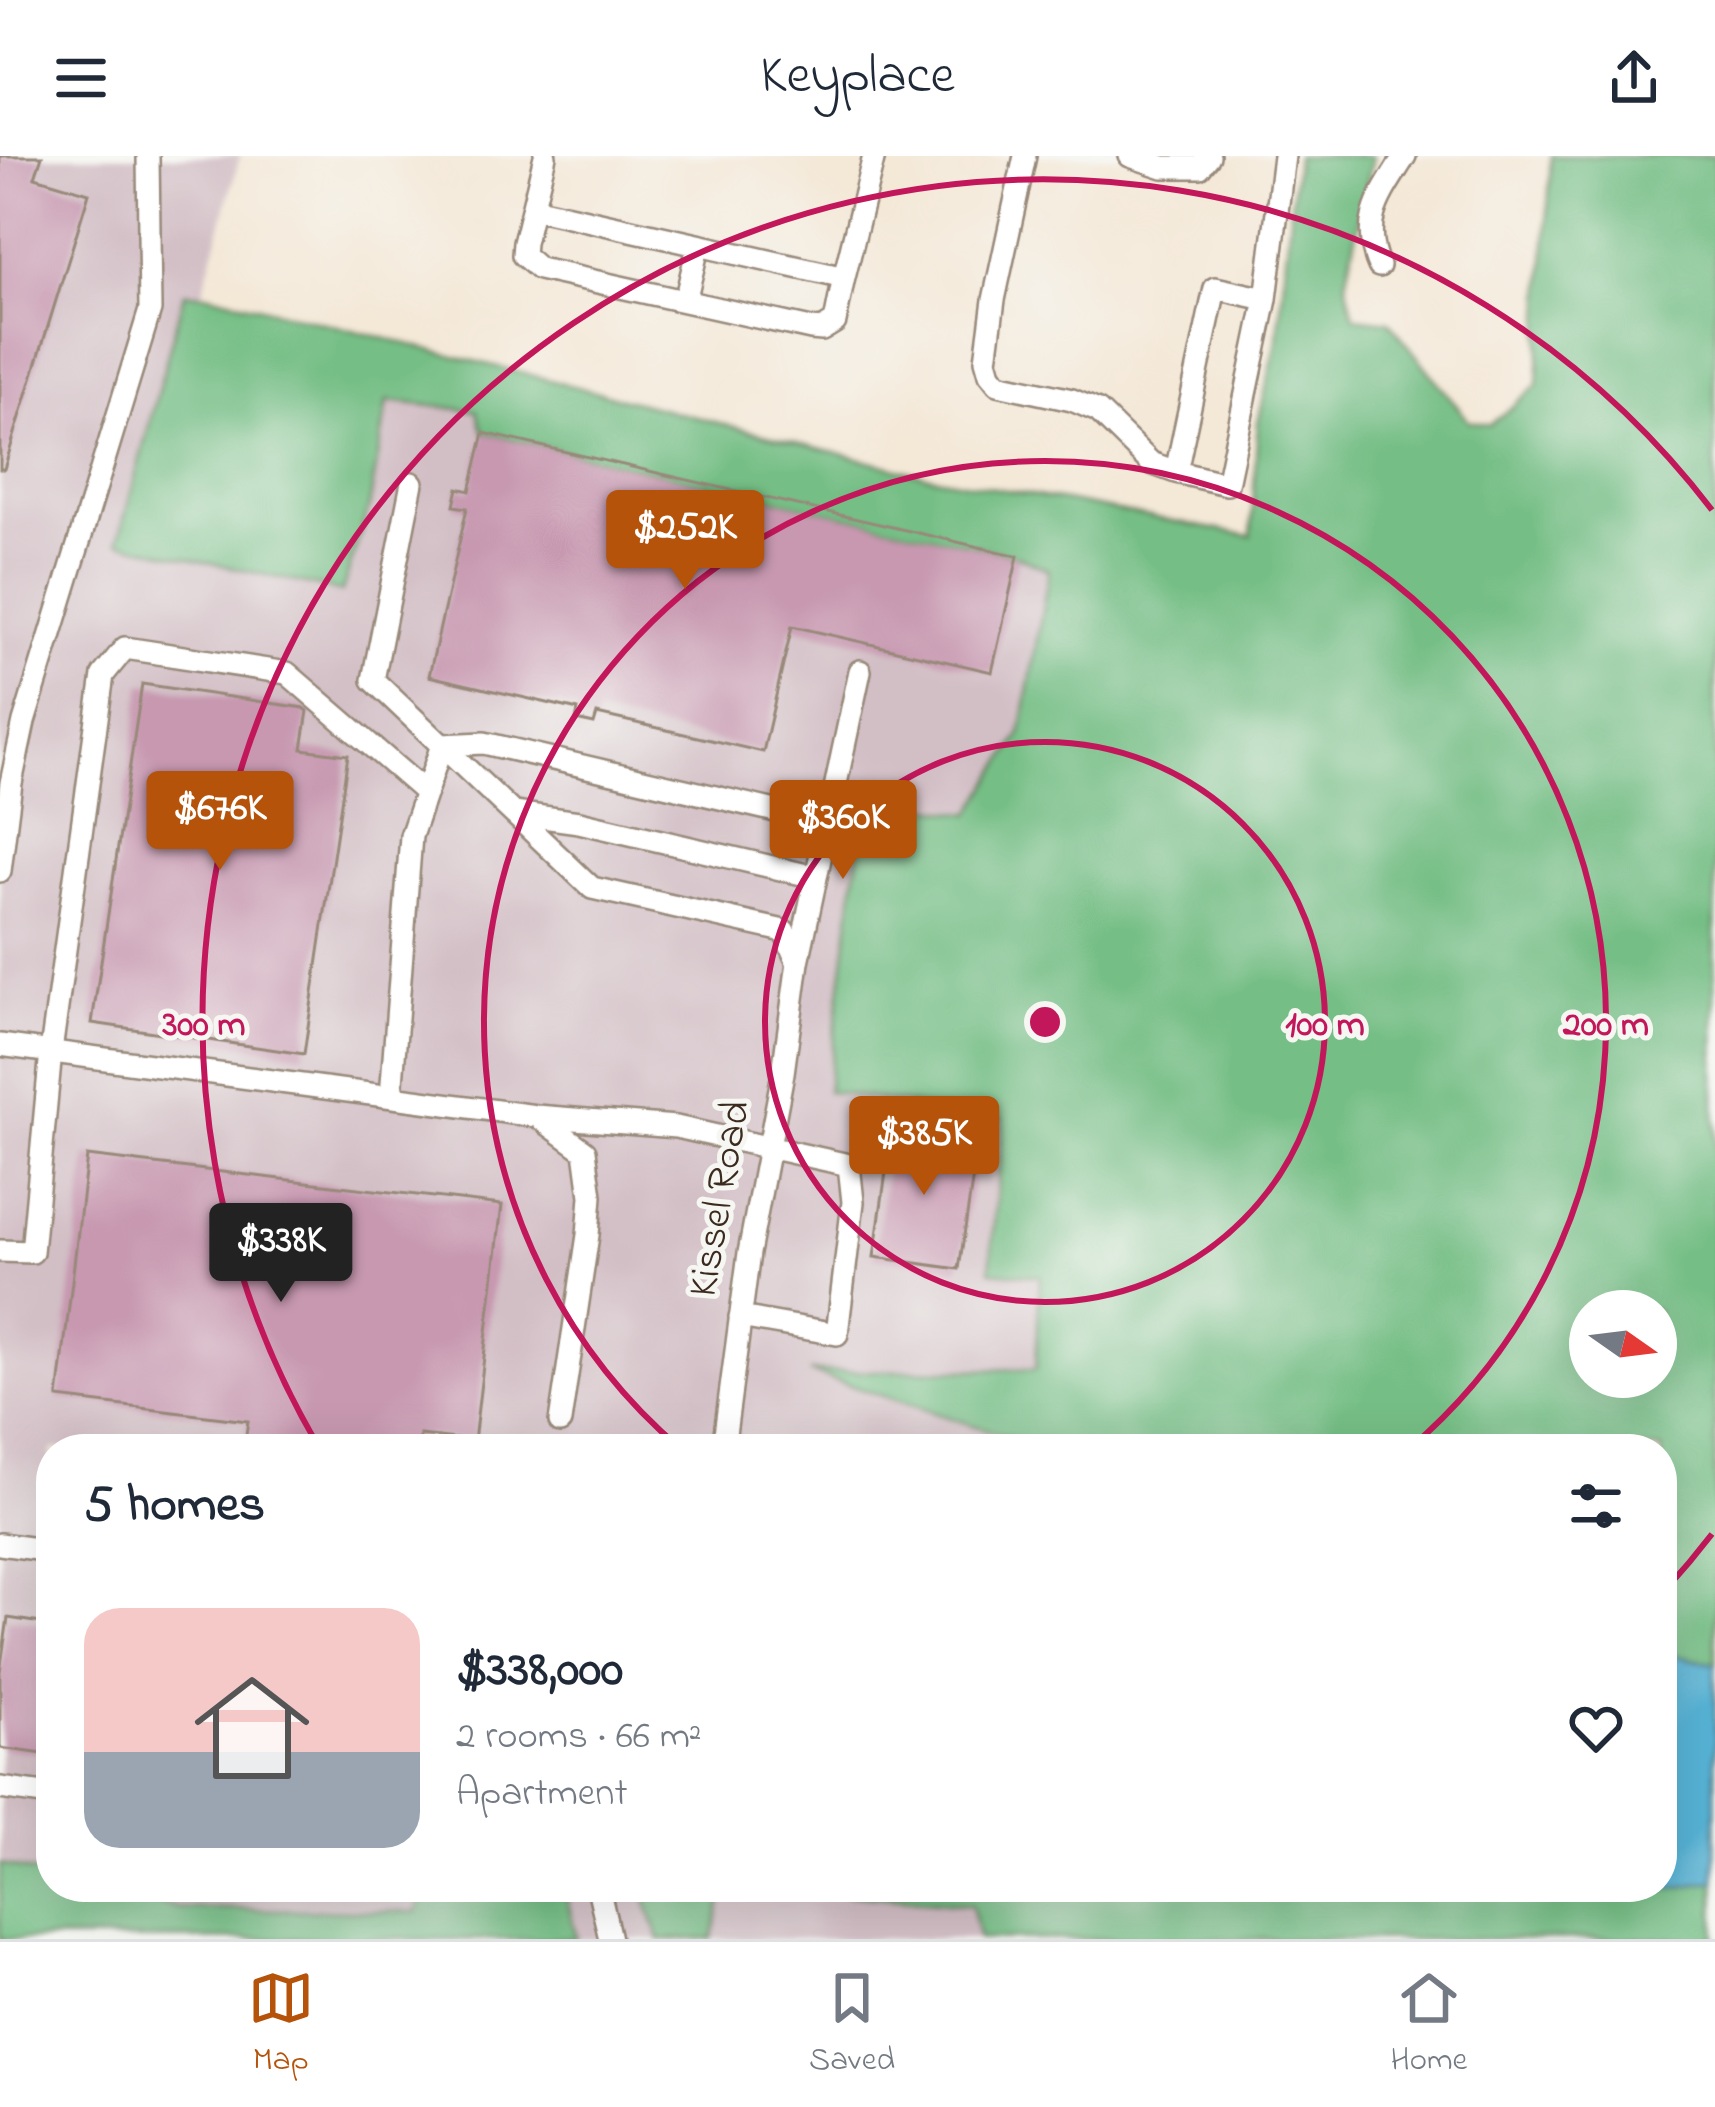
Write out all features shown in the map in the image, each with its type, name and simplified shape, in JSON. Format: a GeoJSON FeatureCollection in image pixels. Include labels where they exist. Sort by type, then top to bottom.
{"type":"FeatureCollection","features":[{"type":"Feature","properties":{"kind":"street"},"geometry":{"type":"LineString","coordinates":[[0,871],[11,783],[25,722],[150,310],[148,156]]}},
{"type":"Feature","properties":{"kind":"street"},"geometry":{"type":"LineString","coordinates":[[545,156],[524,256],[538,269],[822,330],[835,322],[874,156]]}},
{"type":"Feature","properties":{"kind":"street"},"geometry":{"type":"LineString","coordinates":[[1025,156],[994,300],[986,360],[990,374],[998,384],[1072,400],[1097,411],[1151,463],[1227,484],[1266,299],[1284,156]]}},
{"type":"Feature","properties":{"kind":"street"},"geometry":{"type":"LineString","coordinates":[[1130,156],[1180,170],[1200,166],[1209,156]]}},
{"type":"Feature","properties":{"kind":"street"},"geometry":{"type":"LineString","coordinates":[[1379,266],[1368,229],[1405,156]]}},
{"type":"Feature","properties":{"kind":"street"},"geometry":{"type":"LineString","coordinates":[[533,208],[836,276],[843,282]]}},
{"type":"Feature","properties":{"kind":"street"},"geometry":{"type":"LineString","coordinates":[[685,301],[698,247]]}},
{"type":"Feature","properties":{"kind":"street"},"geometry":{"type":"LineString","coordinates":[[1176,472],[1215,288],[1266,299]]}},
{"type":"Feature","properties":{"kind":"street"},"geometry":{"type":"LineString","coordinates":[[412,483],[373,680],[592,887],[784,931],[797,962]]}},
{"type":"Feature","properties":{"kind":"street"},"geometry":{"type":"LineString","coordinates":[[0,1251],[32,1252],[51,1051],[103,675],[125,648],[287,673],[426,793]]}},
{"type":"Feature","properties":{"kind":"street","name":"Kissel Road"},"geometry":{"type":"LineString","coordinates":[[725,1434],[797,962],[860,671]]}},
{"type":"Feature","properties":{"kind":"street"},"geometry":{"type":"LineString","coordinates":[[442,745],[484,743],[827,823]]}},
{"type":"Feature","properties":{"kind":"street"},"geometry":{"type":"LineString","coordinates":[[391,1096],[411,836],[442,745]]}},
{"type":"Feature","properties":{"kind":"street"},"geometry":{"type":"LineString","coordinates":[[514,813],[579,823],[815,877]]}},
{"type":"Feature","properties":{"kind":"street"},"geometry":{"type":"LineString","coordinates":[[0,1045],[536,1116],[676,1127],[849,1165],[854,1202],[837,1334],[740,1317]]}},
{"type":"Feature","properties":{"kind":"street"},"geometry":{"type":"LineString","coordinates":[[536,1116],[585,1151],[591,1196],[560,1422]]}},
{"type":"Feature","properties":{"kind":"street"},"geometry":{"type":"LineString","coordinates":[[0,1544],[36,1549]]}},
{"type":"Feature","properties":{"kind":"street"},"geometry":{"type":"LineString","coordinates":[[0,1788],[36,1793]]}},
{"type":"Feature","properties":{"kind":"street"},"geometry":{"type":"LineString","coordinates":[[601,1902],[610,1939]]}},
{"type":"Feature","properties":{"kind":"shaded area"},"geometry":{"type":"Polygon","coordinates":[[[0,156],[240,156],[200,302],[1219,561],[1137,1434],[36,1434],[36,1902],[1094,1902],[1090,1939],[0,1939],[0,156]]]}},
{"type":"Feature","properties":{"kind":"green space"},"geometry":{"type":"Polygon","coordinates":[[[1296,156],[1373,156],[1346,282],[1354,317],[1389,321],[1469,421],[1490,425],[1538,385],[1551,156],[1715,156],[1715,1664],[1677,1656],[1677,1434],[1000,1434],[809,1372],[1036,1369],[1040,1276],[990,1271],[1003,1119],[827,1091],[863,818],[891,802],[971,814],[1021,734],[1049,570],[1018,556],[484,433],[477,411],[388,401],[369,507],[342,592],[118,542],[184,293],[210,294],[925,475],[1251,536],[1258,422],[1278,337],[1296,156]]]}},
{"type":"Feature","properties":{"kind":"green space"},"geometry":{"type":"Polygon","coordinates":[[[0,1864],[36,1873],[36,1902],[417,1912],[419,1902],[568,1902],[577,1939],[0,1939],[0,1864]]]}},
{"type":"Feature","properties":{"kind":"green space"},"geometry":{"type":"Polygon","coordinates":[[[1715,1881],[1715,1939],[979,1939],[971,1905],[938,1902],[1677,1902],[1677,1887],[1715,1881]]]}},
{"type":"Feature","properties":{"kind":"green space"},"geometry":{"type":"Polygon","coordinates":[[[647,1902],[722,1902],[712,1939],[659,1939],[647,1902]]]}},
{"type":"Feature","properties":{"kind":"water"},"geometry":{"type":"Polygon","coordinates":[[[1677,1656],[1715,1664],[1715,1881],[1677,1887],[1677,1656]]]}},
{"type":"Feature","properties":{"kind":"building"},"geometry":{"type":"Polygon","coordinates":[[[0,156],[42,156],[35,177],[89,193],[4,469],[0,469],[0,156]]]}},
{"type":"Feature","properties":{"kind":"building"},"geometry":{"type":"Polygon","coordinates":[[[484,433],[1018,556],[992,672],[792,626],[763,752],[597,714],[594,724],[576,720],[578,710],[429,676],[467,508],[454,506],[458,488],[470,491],[484,433]]]}},
{"type":"Feature","properties":{"kind":"building"},"geometry":{"type":"Polygon","coordinates":[[[142,684],[304,708],[308,711],[302,749],[348,755],[304,1054],[92,1023],[142,684]]]}},
{"type":"Feature","properties":{"kind":"building"},"geometry":{"type":"Polygon","coordinates":[[[891,1130],[978,1142],[959,1269],[874,1257],[886,1172],[874,1170],[879,1135],[890,1136],[891,1130]]]}},
{"type":"Feature","properties":{"kind":"building"},"geometry":{"type":"Polygon","coordinates":[[[87,1156],[502,1205],[475,1434],[246,1434],[248,1421],[58,1398],[87,1156]]]}},
{"type":"Feature","properties":{"kind":"building"},"geometry":{"type":"Polygon","coordinates":[[[8,1618],[36,1622],[36,1753],[0,1748],[0,1672],[8,1618]]]}}]}
